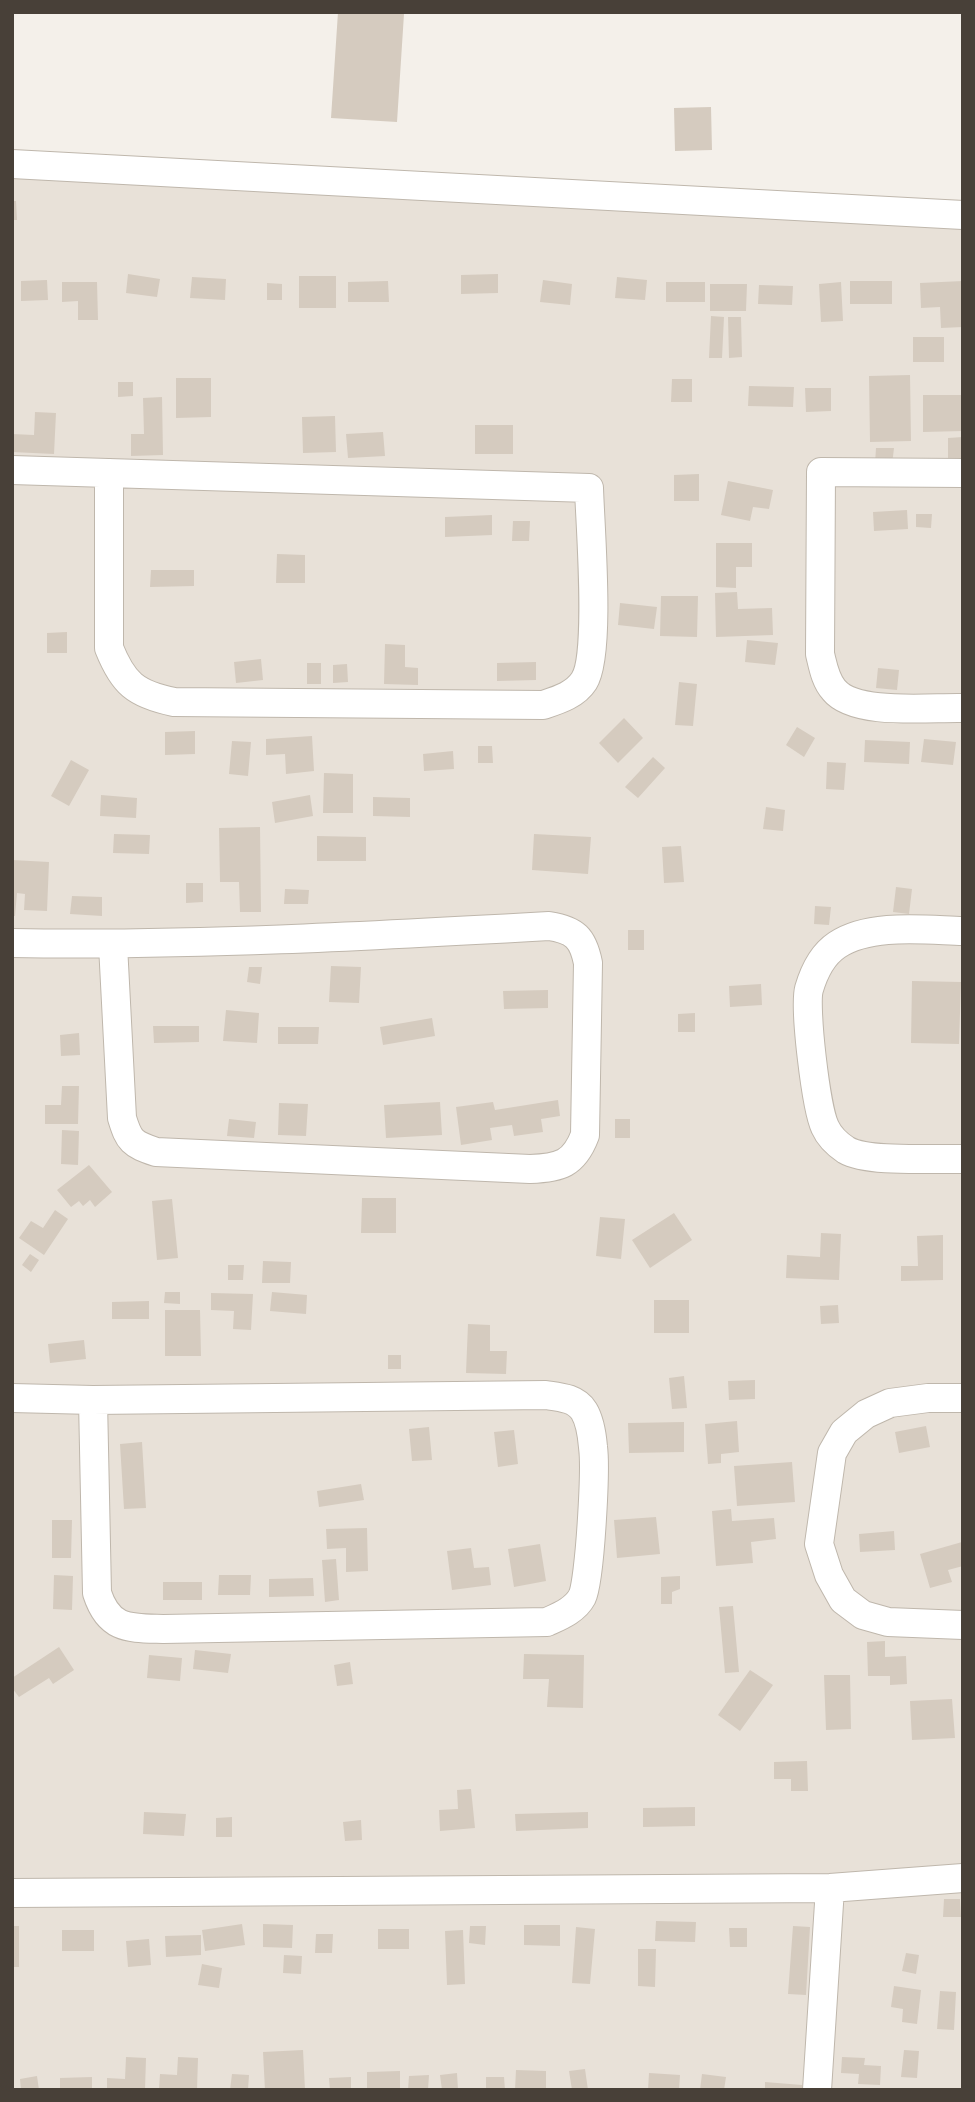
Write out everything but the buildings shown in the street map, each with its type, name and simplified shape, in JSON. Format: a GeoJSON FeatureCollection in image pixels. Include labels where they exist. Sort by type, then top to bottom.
{"type":"FeatureCollection","features":[{"type":"Feature","properties":{"kind":"street"},"geometry":{"type":"LineString","coordinates":[[12,164],[963,215]]}},
{"type":"Feature","properties":{"kind":"street"},"geometry":{"type":"LineString","coordinates":[[12,470],[109,473],[589,488],[593,587],[591,664],[584,682],[566,697],[543,705],[174,702],[150,697],[132,687],[117,669],[108,648],[109,473]]}},
{"type":"Feature","properties":{"kind":"street"},"geometry":{"type":"LineString","coordinates":[[963,473],[821,472],[820,654],[825,674],[835,691],[853,703],[876,707],[963,708]]}},
{"type":"Feature","properties":{"kind":"street"},"geometry":{"type":"LineString","coordinates":[[12,943],[113,945],[549,926],[564,929],[578,937],[584,946],[588,963],[585,1135],[579,1150],[569,1161],[553,1168],[530,1169],[156,1152],[141,1147],[132,1142],[122,1118],[113,945]]}},
{"type":"Feature","properties":{"kind":"street"},"geometry":{"type":"LineString","coordinates":[[963,931],[909,929],[861,933],[836,945],[819,963],[808,992],[817,1103],[825,1128],[836,1143],[850,1152],[878,1157],[963,1159]]}},
{"type":"Feature","properties":{"kind":"street"},"geometry":{"type":"LineString","coordinates":[[12,1398],[93,1400],[546,1395],[570,1399],[583,1409],[591,1427],[594,1450],[587,1569],[582,1598],[567,1613],[547,1622],[163,1629],[134,1628],[119,1624],[103,1609],[97,1593],[93,1400]]}},
{"type":"Feature","properties":{"kind":"street"},"geometry":{"type":"LineString","coordinates":[[963,1398],[928,1398],[890,1403],[866,1414],[844,1433],[832,1453],[820,1544],[829,1575],[843,1600],[863,1615],[888,1622],[963,1625]]}},
{"type":"Feature","properties":{"kind":"street"},"geometry":{"type":"LineString","coordinates":[[12,1893],[830,1888],[963,1878]]}},
{"type":"Feature","properties":{"kind":"street"},"geometry":{"type":"LineString","coordinates":[[817,2090],[830,1888]]}},
{"type":"Feature","properties":{"kind":"shaded area"},"geometry":{"type":"Polygon","coordinates":[[[12,154],[411,186],[963,200],[963,2090],[12,2090],[12,154]]]}}]}
